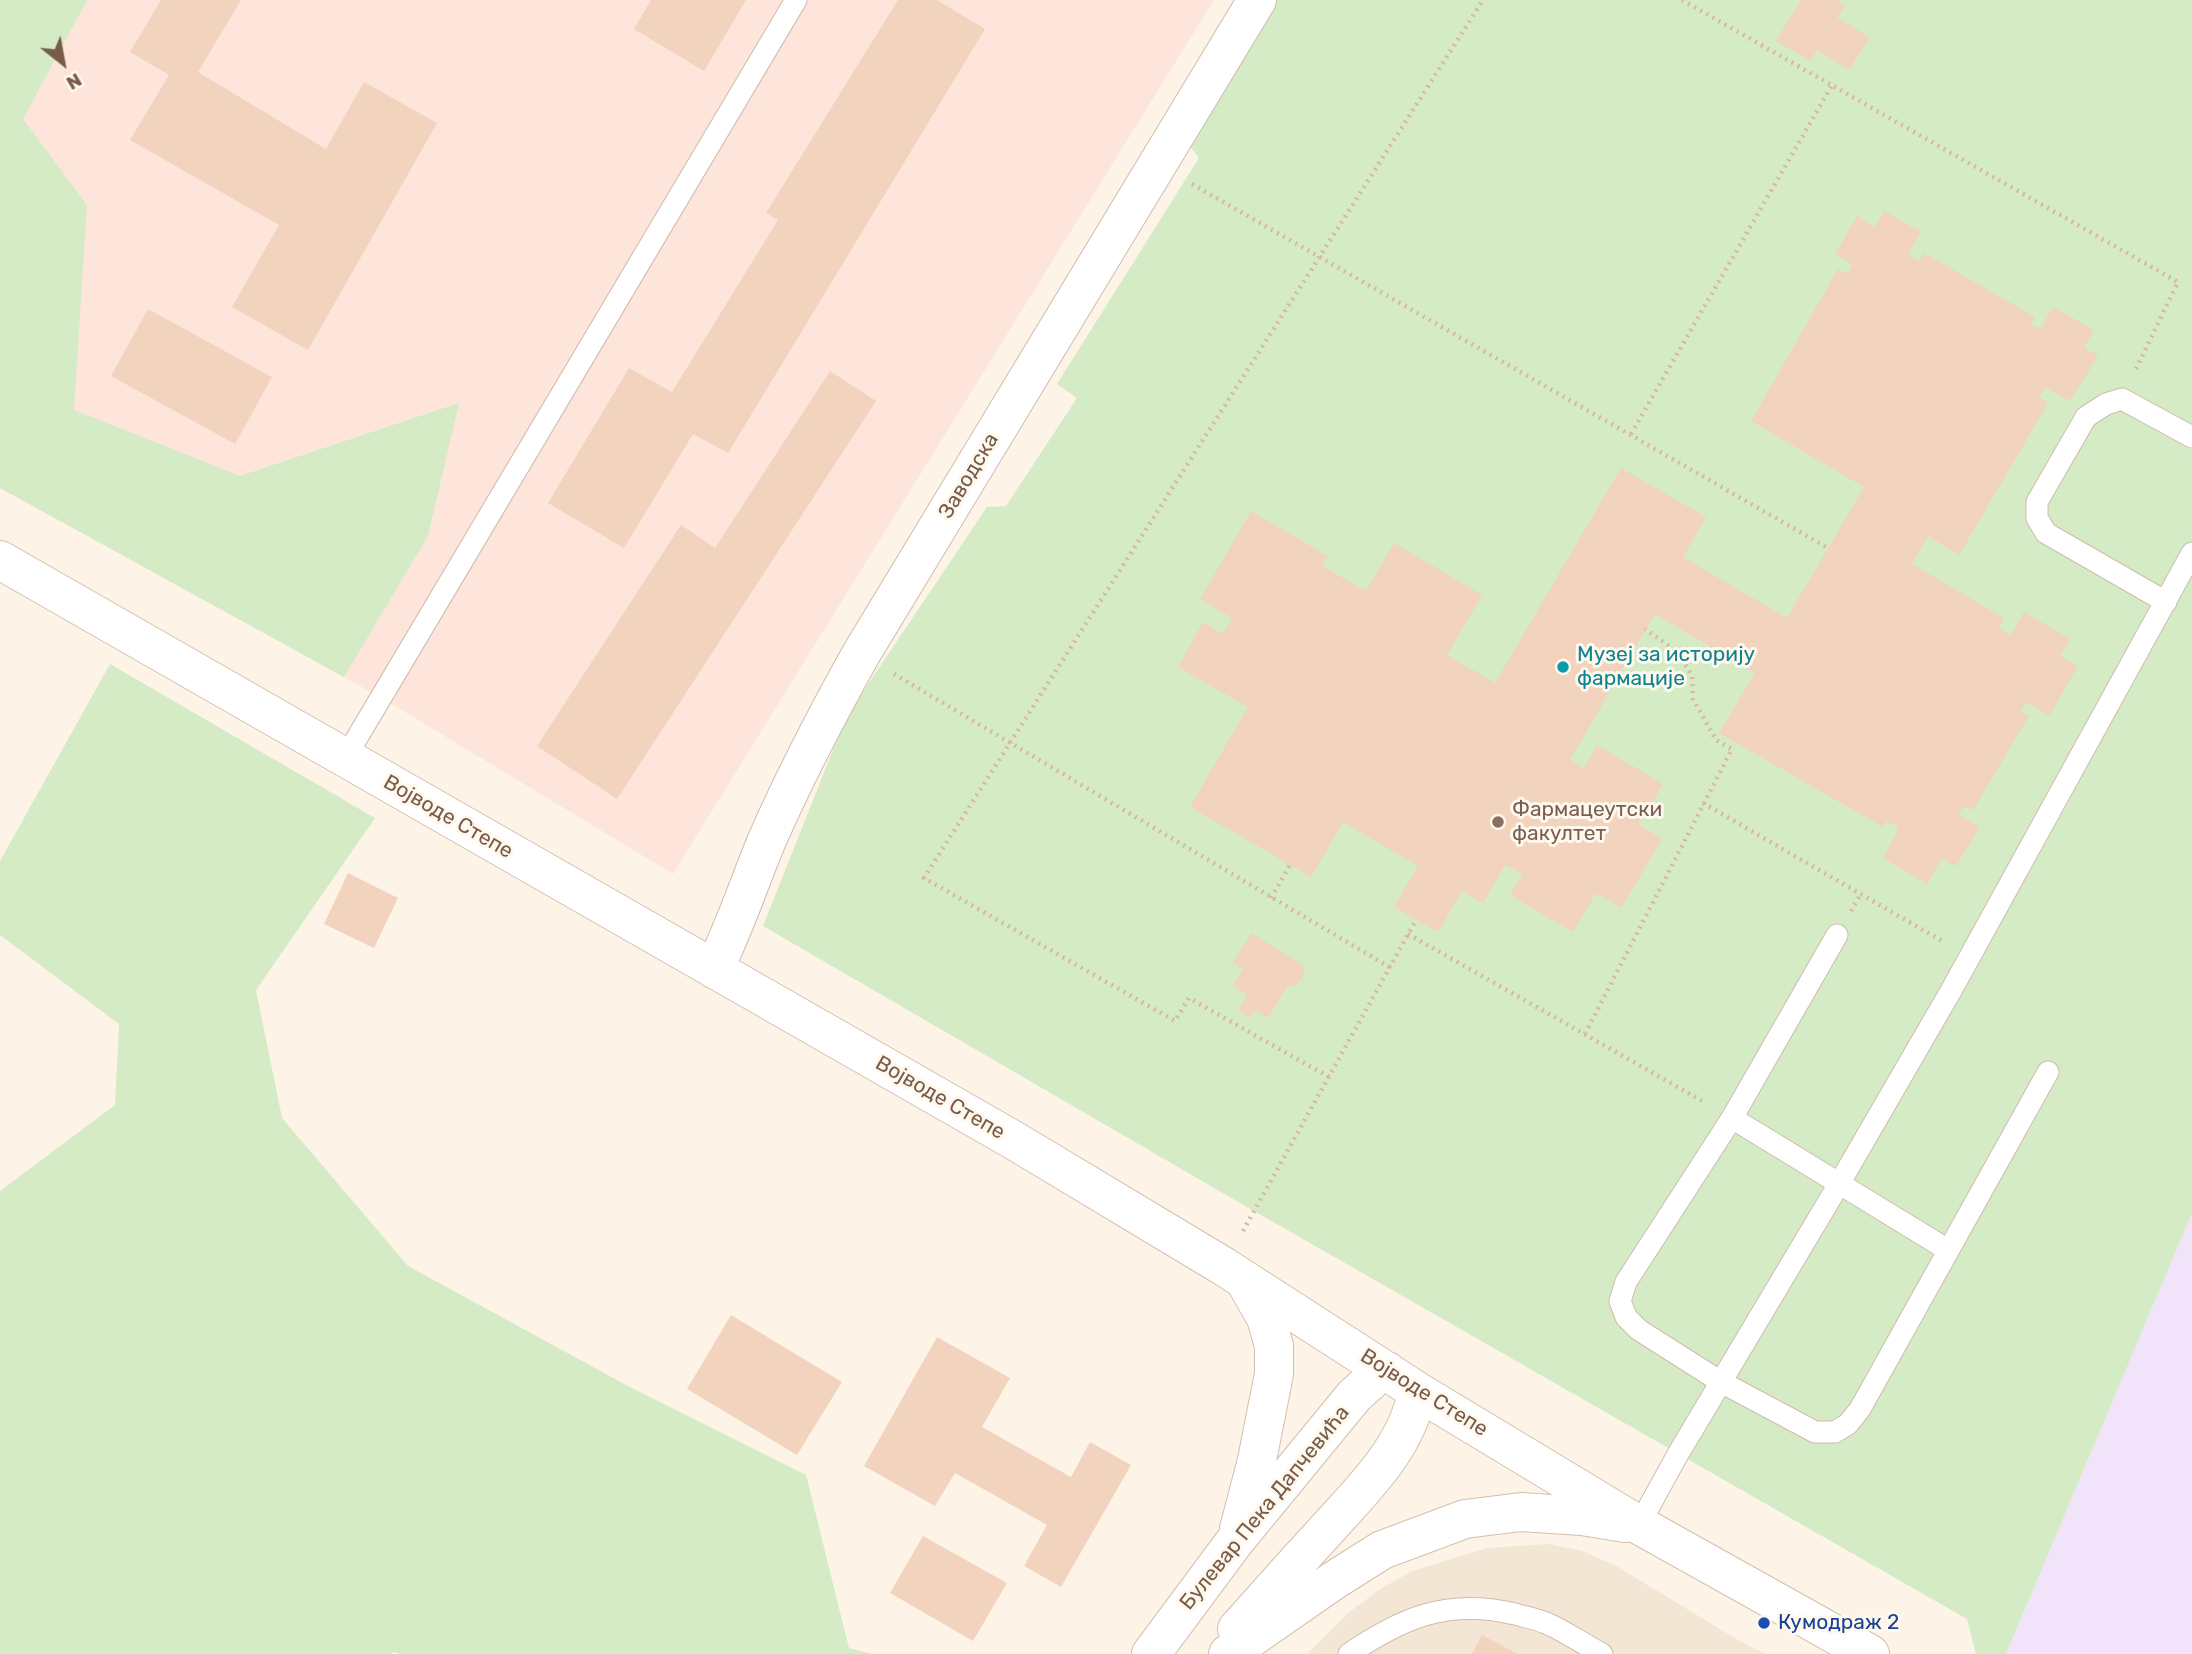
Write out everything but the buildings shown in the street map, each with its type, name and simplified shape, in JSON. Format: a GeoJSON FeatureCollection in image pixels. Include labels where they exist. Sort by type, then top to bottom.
{"type":"FeatureCollection","features":[{"type":"Feature","properties":{"kind":"street","name":"Заводска"},"geometry":{"type":"LineString","coordinates":[[714,969],[803,763],[861,654],[1257,0]]}},
{"type":"Feature","properties":{"kind":"street","name":"Војводе Степе"},"geometry":{"type":"LineString","coordinates":[[0,560],[1015,1141],[1234,1273],[1402,1381],[1639,1525],[1870,1654]]}},
{"type":"Feature","properties":{"kind":"street"},"geometry":{"type":"LineString","coordinates":[[1234,1273],[1266,1318],[1274,1346],[1274,1374],[1257,1460],[1235,1541]]}},
{"type":"Feature","properties":{"kind":"street","name":"Булевар Пека Дапчевића"},"geometry":{"type":"LineString","coordinates":[[1151,1654],[1235,1541],[1354,1396],[1374,1378],[1402,1381]]}},
{"type":"Feature","properties":{"kind":"street"},"geometry":{"type":"LineString","coordinates":[[1215,1654],[1370,1480],[1405,1429],[1414,1407],[1402,1381]]}},
{"type":"Feature","properties":{"kind":"street"},"geometry":{"type":"LineString","coordinates":[[1228,1654],[1382,1550],[1465,1519],[1521,1512],[1582,1516],[1639,1525]]}},
{"type":"Feature","properties":{"kind":"lane"},"geometry":{"type":"LineString","coordinates":[[345,758],[796,0]]}},
{"type":"Feature","properties":{"kind":"lane"},"geometry":{"type":"LineString","coordinates":[[2166,602],[2046,533],[2037,518],[2037,502],[2086,417],[2106,404],[2122,399],[2192,437]]}},
{"type":"Feature","properties":{"kind":"lane"},"geometry":{"type":"LineString","coordinates":[[1639,1525],[1970,957],[2192,553]]}},
{"type":"Feature","properties":{"kind":"lane"},"geometry":{"type":"LineString","coordinates":[[1837,936],[1732,1118],[1626,1282],[1620,1301],[1626,1317],[1639,1331],[1721,1382],[1815,1432],[1835,1432],[1849,1424],[1860,1409],[2048,1072]]}},
{"type":"Feature","properties":{"kind":"lane"},"geometry":{"type":"LineString","coordinates":[[1732,1118],[1948,1250]]}},
{"type":"Feature","properties":{"kind":"lane"},"geometry":{"type":"LineString","coordinates":[[1349,1654],[1400,1624],[1427,1613],[1458,1607],[1504,1612],[1544,1622],[1602,1654]]}},
{"type":"Feature","properties":{"kind":"path"},"geometry":{"type":"LineString","coordinates":[[1329,1077],[1189,998],[1175,1021],[924,878],[1483,0]]}},
{"type":"Feature","properties":{"kind":"path"},"geometry":{"type":"LineString","coordinates":[[1682,0],[2178,282],[2122,399]]}},
{"type":"Feature","properties":{"kind":"path"},"geometry":{"type":"LineString","coordinates":[[1631,434],[1832,85]]}},
{"type":"Feature","properties":{"kind":"path"},"geometry":{"type":"LineString","coordinates":[[1157,165],[1828,548]]}},
{"type":"Feature","properties":{"kind":"path"},"geometry":{"type":"LineString","coordinates":[[1585,1034],[1731,749],[1716,740],[1693,699],[1692,677],[1678,652],[1645,629]]}},
{"type":"Feature","properties":{"kind":"path"},"geometry":{"type":"LineString","coordinates":[[861,654],[1391,968]]}},
{"type":"Feature","properties":{"kind":"path"},"geometry":{"type":"LineString","coordinates":[[1703,803],[1970,957]]}},
{"type":"Feature","properties":{"kind":"path"},"geometry":{"type":"LineString","coordinates":[[1271,898],[1290,865]]}},
{"type":"Feature","properties":{"kind":"path"},"geometry":{"type":"LineString","coordinates":[[1234,1273],[1329,1077],[1416,920]]}},
{"type":"Feature","properties":{"kind":"path"},"geometry":{"type":"LineString","coordinates":[[1408,934],[1732,1118]]}},
{"type":"Feature","properties":{"kind":"shaded area"},"geometry":{"type":"Polygon","coordinates":[[[0,0],[1214,0],[673,874],[380,697],[0,488],[0,0]]]}},
{"type":"Feature","properties":{"kind":"shaded area"},"geometry":{"type":"Polygon","coordinates":[[[2192,1213],[2192,1654],[2006,1654],[2192,1213]]]}},
{"type":"Feature","properties":{"kind":"shaded area","name":"Кумодраж 2"},"geometry":{"type":"Polygon","coordinates":[[[1548,1544],[1583,1551],[1618,1567],[1765,1654],[1307,1654],[1348,1613],[1382,1588],[1412,1571],[1487,1548],[1548,1544]]]}},
{"type":"Feature","properties":{"kind":"green space"},"geometry":{"type":"Polygon","coordinates":[[[0,0],[87,0],[23,119],[87,205],[74,410],[240,476],[459,403],[428,536],[344,677],[0,488],[0,0]]]}},
{"type":"Feature","properties":{"kind":"green space","name":"Фармацеутски факултет"},"geometry":{"type":"Polygon","coordinates":[[[1273,0],[2192,0],[2192,1213],[2006,1654],[1976,1654],[1967,1619],[1233,1199],[763,926],[846,717],[987,507],[1006,506],[1077,398],[1057,384],[1199,158],[1185,140],[1273,0]]]}},
{"type":"Feature","properties":{"kind":"green space"},"geometry":{"type":"Polygon","coordinates":[[[110,664],[375,818],[256,990],[282,1118],[408,1266],[626,1385],[806,1475],[849,1648],[872,1654],[0,1654],[0,1191],[115,1105],[119,1024],[0,935],[0,861],[110,664]]]}},
{"type":"Feature","properties":{"kind":"place","name":"Музеј за историју фармације"},"geometry":{"type":"Point","coordinates":[1563,667]}},
{"type":"Feature","properties":{"kind":"place","name":"Фармацеутски факултет"},"geometry":{"type":"Point","coordinates":[1498,822]}},
{"type":"Feature","properties":{"kind":"place","name":"Кумодраж 2"},"geometry":{"type":"Point","coordinates":[1764,1623]}}]}
